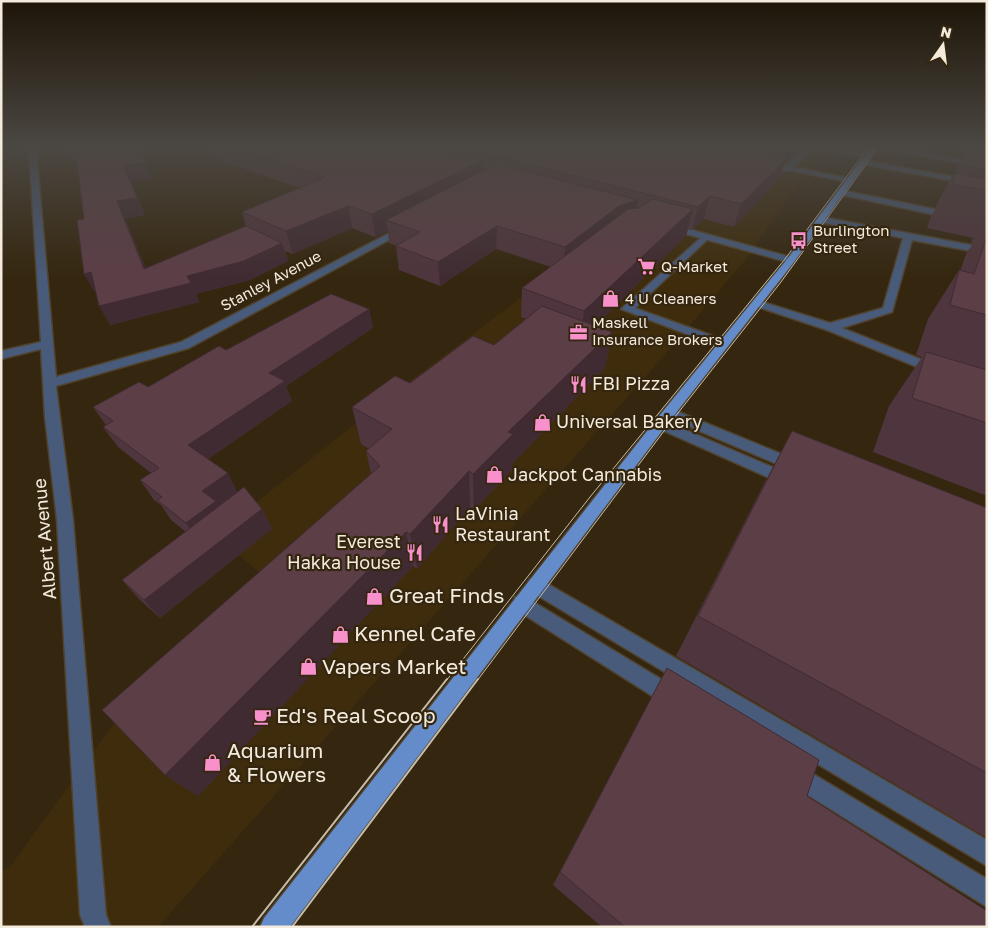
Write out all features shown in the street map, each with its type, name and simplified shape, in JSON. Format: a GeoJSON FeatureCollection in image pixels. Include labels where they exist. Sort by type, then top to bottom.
{"type":"FeatureCollection","features":[{"type":"Feature","properties":{"kind":"main road"},"geometry":{"type":"LineString","coordinates":[[273,927],[723,344],[822,220],[842,191]]}},
{"type":"Feature","properties":{"kind":"street","name":"Albert Avenue"},"geometry":{"type":"LineString","coordinates":[[36,191],[52,417],[64,520],[93,915],[98,927]]}},
{"type":"Feature","properties":{"kind":"street"},"geometry":{"type":"LineString","coordinates":[[862,191],[987,223]]}},
{"type":"Feature","properties":{"kind":"street"},"geometry":{"type":"LineString","coordinates":[[822,220],[908,237],[955,243],[987,251]]}},
{"type":"Feature","properties":{"kind":"street","name":"Stanley Avenue"},"geometry":{"type":"LineString","coordinates":[[51,383],[185,345],[416,222]]}},
{"type":"Feature","properties":{"kind":"street"},"geometry":{"type":"LineString","coordinates":[[655,223],[791,260]]}},
{"type":"Feature","properties":{"kind":"street"},"geometry":{"type":"LineString","coordinates":[[705,237],[627,310],[723,344]]}},
{"type":"Feature","properties":{"kind":"street"},"geometry":{"type":"LineString","coordinates":[[828,327],[888,310],[908,237]]}},
{"type":"Feature","properties":{"kind":"street"},"geometry":{"type":"LineString","coordinates":[[756,303],[828,327],[910,361],[950,374]]}},
{"type":"Feature","properties":{"kind":"street"},"geometry":{"type":"LineString","coordinates":[[1,355],[46,344]]}},
{"type":"Feature","properties":{"kind":"street"},"geometry":{"type":"LineString","coordinates":[[665,419],[812,473]]}},
{"type":"Feature","properties":{"kind":"street"},"geometry":{"type":"LineString","coordinates":[[665,419],[799,484]]}},
{"type":"Feature","properties":{"kind":"street"},"geometry":{"type":"LineString","coordinates":[[536,585],[987,854]]}},
{"type":"Feature","properties":{"kind":"street"},"geometry":{"type":"LineString","coordinates":[[522,603],[688,707]]}},
{"type":"Feature","properties":{"kind":"street"},"geometry":{"type":"LineString","coordinates":[[779,764],[987,894]]}},
{"type":"Feature","properties":{"kind":"shaded area"},"geometry":{"type":"Polygon","coordinates":[[[661,191],[794,191],[746,259],[662,358],[158,927],[1,927],[1,871],[10,867],[133,697],[266,577],[214,536],[390,396],[661,191]]]}},
{"type":"Feature","properties":{"kind":"building"},"geometry":{"type":"Polygon","coordinates":[[[81,191],[134,191],[137,198],[117,201],[144,269],[246,226],[282,243],[244,261],[187,276],[191,283],[99,306],[91,272],[84,274],[77,220],[84,219],[81,191]]]}},
{"type":"Feature","properties":{"kind":"building"},"geometry":{"type":"Polygon","coordinates":[[[292,191],[419,191],[372,214],[348,206],[286,231],[242,212],[292,191]]]}},
{"type":"Feature","properties":{"kind":"building"},"geometry":{"type":"Polygon","coordinates":[[[442,191],[604,191],[638,200],[619,206],[565,247],[497,226],[438,262],[396,246],[420,232],[386,220],[442,191]]]}},
{"type":"Feature","properties":{"kind":"building"},"geometry":{"type":"Polygon","coordinates":[[[635,191],[754,191],[741,204],[710,196],[698,207],[635,191]]]}},
{"type":"Feature","properties":{"kind":"building"},"geometry":{"type":"Polygon","coordinates":[[[653,199],[693,209],[584,311],[522,288],[628,209],[639,208],[653,199]]]}},
{"type":"Feature","properties":{"kind":"building"},"geometry":{"type":"Polygon","coordinates":[[[987,236],[987,315],[950,305],[959,270],[974,274],[987,236]]]}},
{"type":"Feature","properties":{"kind":"building"},"geometry":{"type":"Polygon","coordinates":[[[331,294],[369,309],[269,373],[285,381],[188,445],[228,473],[202,491],[216,501],[186,523],[157,500],[162,497],[140,480],[159,468],[103,427],[113,421],[93,407],[139,382],[148,387],[219,346],[226,350],[331,294]]]}},
{"type":"Feature","properties":{"kind":"building"},"geometry":{"type":"Polygon","coordinates":[[[542,306],[612,332],[508,432],[513,434],[473,474],[469,471],[410,534],[406,532],[165,775],[102,710],[380,466],[366,451],[392,429],[352,407],[395,376],[410,383],[473,336],[494,345],[542,306]]]}},
{"type":"Feature","properties":{"kind":"building"},"geometry":{"type":"Polygon","coordinates":[[[926,352],[987,370],[987,423],[912,398],[926,352]]]}},
{"type":"Feature","properties":{"kind":"building"},"geometry":{"type":"Polygon","coordinates":[[[792,431],[987,508],[987,773],[698,616],[792,431]]]}},
{"type":"Feature","properties":{"kind":"building"},"geometry":{"type":"Polygon","coordinates":[[[244,487],[262,509],[144,600],[122,580],[244,487]]]}},
{"type":"Feature","properties":{"kind":"building"},"geometry":{"type":"Polygon","coordinates":[[[667,668],[819,760],[807,796],[987,911],[987,927],[625,927],[560,872],[667,668]]]}},
{"type":"Feature","properties":{"kind":"tram line"},"geometry":{"type":"LineString","coordinates":[[446,681],[590,497],[785,259],[836,191]]}},
{"type":"Feature","properties":{"kind":"tram line"},"geometry":{"type":"LineString","coordinates":[[477,681],[667,427],[781,282],[847,191]]}},
{"type":"Feature","properties":{"kind":"tram line"},"geometry":{"type":"LineString","coordinates":[[252,927],[447,679]]}},
{"type":"Feature","properties":{"kind":"tram line"},"geometry":{"type":"LineString","coordinates":[[292,927],[478,679]]}},
{"type":"Feature","properties":{"kind":"place","name":"Burlington Street"},"geometry":{"type":"Point","coordinates":[799,240]}},
{"type":"Feature","properties":{"kind":"place","name":"Q-Market"},"geometry":{"type":"Point","coordinates":[647,267]}},
{"type":"Feature","properties":{"kind":"place","name":"4 U Cleaners"},"geometry":{"type":"Point","coordinates":[611,299]}},
{"type":"Feature","properties":{"kind":"place","name":"Maskell Insurance Brokers"},"geometry":{"type":"Point","coordinates":[578,332]}},
{"type":"Feature","properties":{"kind":"place","name":"FBI Pizza"},"geometry":{"type":"Point","coordinates":[578,384]}},
{"type":"Feature","properties":{"kind":"place","name":"Universal Bakery"},"geometry":{"type":"Point","coordinates":[542,422]}},
{"type":"Feature","properties":{"kind":"place","name":"Jackpot Cannabis"},"geometry":{"type":"Point","coordinates":[494,475]}},
{"type":"Feature","properties":{"kind":"place","name":"LaVinia Restaurant"},"geometry":{"type":"Point","coordinates":[441,524]}},
{"type":"Feature","properties":{"kind":"place","name":"Everest Hakka House"},"geometry":{"type":"Point","coordinates":[415,552]}},
{"type":"Feature","properties":{"kind":"place","name":"Great Finds"},"geometry":{"type":"Point","coordinates":[375,596]}},
{"type":"Feature","properties":{"kind":"place","name":"Kennel Cafe"},"geometry":{"type":"Point","coordinates":[340,634]}},
{"type":"Feature","properties":{"kind":"place","name":"Vapers Market"},"geometry":{"type":"Point","coordinates":[308,667]}},
{"type":"Feature","properties":{"kind":"place","name":"Ed's Real Scoop"},"geometry":{"type":"Point","coordinates":[262,716]}},
{"type":"Feature","properties":{"kind":"place","name":"Aquarium & Flowers"},"geometry":{"type":"Point","coordinates":[213,763]}}]}
